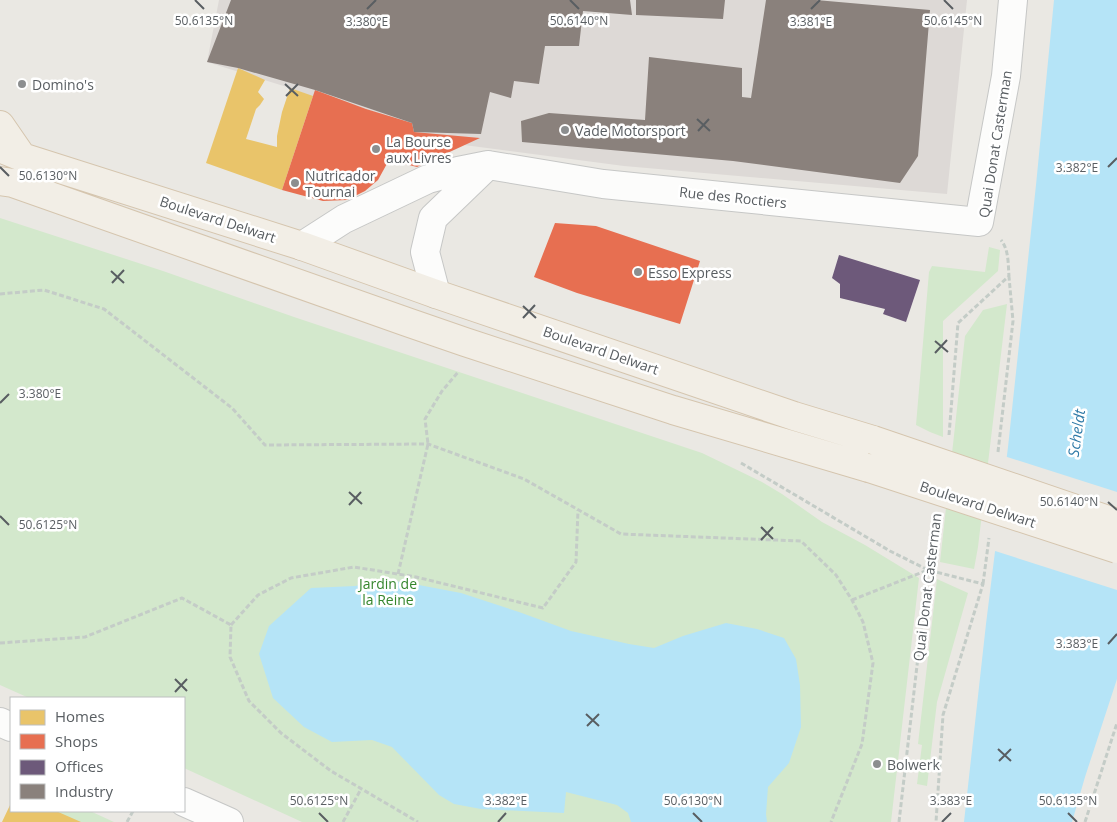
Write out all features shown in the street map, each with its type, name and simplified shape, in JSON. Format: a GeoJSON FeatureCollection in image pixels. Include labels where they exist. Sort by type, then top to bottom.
{"type":"FeatureCollection","features":[{"type":"Feature","properties":{"kind":"main road"},"geometry":{"type":"LineString","coordinates":[[0,125],[11,152]]}},
{"type":"Feature","properties":{"kind":"main road","name":"Boulevard Delwart"},"geometry":{"type":"LineString","coordinates":[[11,152],[302,246],[436,294],[794,416],[873,440],[1117,523]]}},
{"type":"Feature","properties":{"kind":"main road","name":"Boulevard Delwart"},"geometry":{"type":"LineString","coordinates":[[4,183],[432,331],[672,410],[870,468],[1117,550]]}},
{"type":"Feature","properties":{"kind":"street","name":"Quai Donat Casterman"},"geometry":{"type":"LineString","coordinates":[[980,222],[1006,76],[1013,0]]}},
{"type":"Feature","properties":{"kind":"street","name":"Rue des Roctiers"},"geometry":{"type":"LineString","coordinates":[[302,246],[344,219],[428,179],[488,165],[603,184],[980,222]]}},
{"type":"Feature","properties":{"kind":"street"},"geometry":{"type":"LineString","coordinates":[[436,294],[424,252],[433,218],[488,165]]}},
{"type":"Feature","properties":{"kind":"street"},"geometry":{"type":"LineString","coordinates":[[185,802],[229,822]]}},
{"type":"Feature","properties":{"kind":"path","name":"Quai Donat Casterman"},"geometry":{"type":"LineString","coordinates":[[980,222],[1004,242],[1008,253],[1013,321],[998,453]]}},
{"type":"Feature","properties":{"kind":"path"},"geometry":{"type":"LineString","coordinates":[[948,437],[958,323],[1009,276]]}},
{"type":"Feature","properties":{"kind":"path"},"geometry":{"type":"LineString","coordinates":[[0,294],[44,290],[104,309],[232,408],[265,445],[428,444],[524,479],[621,534],[801,541],[836,575],[852,600],[863,622],[873,663],[862,744],[831,822]]}},
{"type":"Feature","properties":{"kind":"path"},"geometry":{"type":"LineString","coordinates":[[398,574],[428,444],[425,419],[442,391],[462,368]]}},
{"type":"Feature","properties":{"kind":"path"},"geometry":{"type":"LineString","coordinates":[[733,458],[890,551],[928,570],[983,584]]}},
{"type":"Feature","properties":{"kind":"path"},"geometry":{"type":"LineString","coordinates":[[418,822],[331,771],[281,733],[249,701],[230,657],[231,625],[258,595],[291,578],[354,567],[416,577],[543,608],[576,562],[578,510]]}},
{"type":"Feature","properties":{"kind":"path","name":"Quai Donat Casterman"},"geometry":{"type":"LineString","coordinates":[[899,822],[928,570],[937,513]]}},
{"type":"Feature","properties":{"kind":"path"},"geometry":{"type":"LineString","coordinates":[[936,822],[943,715],[983,584],[990,531]]}},
{"type":"Feature","properties":{"kind":"path"},"geometry":{"type":"LineString","coordinates":[[852,600],[928,570]]}},
{"type":"Feature","properties":{"kind":"path"},"geometry":{"type":"LineString","coordinates":[[0,643],[85,637],[182,598],[231,625]]}},
{"type":"Feature","properties":{"kind":"path"},"geometry":{"type":"LineString","coordinates":[[1085,822],[1117,723]]}},
{"type":"Feature","properties":{"kind":"path"},"geometry":{"type":"LineString","coordinates":[[343,822],[361,789]]}},
{"type":"Feature","properties":{"kind":"shaded area"},"geometry":{"type":"Polygon","coordinates":[[[219,0],[967,0],[947,194],[624,166],[464,145],[367,119],[290,88],[207,62],[219,0]]]}},
{"type":"Feature","properties":{"kind":"green space","name":"Jardin de la Reine"},"geometry":{"type":"Polygon","coordinates":[[[0,218],[702,453],[762,482],[822,522],[865,545],[919,578],[891,822],[302,822],[185,768],[185,697],[27,697],[0,685],[0,218]]]}},
{"type":"Feature","properties":{"kind":"green space"},"geometry":{"type":"Polygon","coordinates":[[[989,247],[1000,250],[998,271],[943,321],[943,437],[916,425],[929,272],[932,266],[985,272],[989,247]]]}},
{"type":"Feature","properties":{"kind":"green space"},"geometry":{"type":"Polygon","coordinates":[[[1007,304],[974,569],[940,562],[965,336],[983,310],[1007,304]]]}},
{"type":"Feature","properties":{"kind":"green space"},"geometry":{"type":"Polygon","coordinates":[[[937,579],[968,593],[937,702],[927,786],[917,784],[922,745],[918,744],[937,579]]]}},
{"type":"Feature","properties":{"kind":"green space"},"geometry":{"type":"Polygon","coordinates":[[[56,812],[92,812],[114,822],[79,822],[56,812]]]}},
{"type":"Feature","properties":{"kind":"water","name":"Scheldt"},"geometry":{"type":"Polygon","coordinates":[[[1054,0],[1117,0],[1117,679],[1072,822],[964,822],[1008,447],[1054,0]]]}},
{"type":"Feature","properties":{"kind":"water"},"geometry":{"type":"Polygon","coordinates":[[[381,581],[403,582],[461,593],[571,631],[654,648],[683,636],[726,623],[757,629],[784,638],[796,659],[800,685],[801,727],[789,763],[768,787],[767,822],[631,822],[628,813],[617,805],[566,792],[564,813],[481,809],[454,804],[439,795],[392,747],[372,740],[332,742],[304,727],[273,698],[259,654],[269,626],[311,588],[355,586],[381,581]]]}},
{"type":"Feature","properties":{"kind":"pier"},"geometry":{"type":"Polygon","coordinates":[[[1004,456],[1117,492],[1117,590],[992,550],[1004,456]]]}},
{"type":"Feature","properties":{"kind":"building: Homes"},"geometry":{"type":"Polygon","coordinates":[[[238,68],[265,80],[258,92],[264,99],[256,109],[246,139],[277,147],[277,136],[282,112],[290,88],[313,96],[282,190],[206,163],[238,68]]]}},
{"type":"Feature","properties":{"kind":"building: Homes"},"geometry":{"type":"Polygon","coordinates":[[[10,805],[10,812],[58,812],[81,822],[2,822],[10,805]]]}},
{"type":"Feature","properties":{"kind":"building: Shops","name":"La Bourse aux Livres"},"geometry":{"type":"Polygon","coordinates":[[[315,90],[366,109],[412,123],[414,132],[480,138],[417,167],[389,160],[378,180],[365,191],[347,200],[323,201],[282,190],[315,90]]]}},
{"type":"Feature","properties":{"kind":"building: Shops"},"geometry":{"type":"Polygon","coordinates":[[[555,223],[596,226],[700,261],[680,324],[577,293],[534,277],[555,223]]]}},
{"type":"Feature","properties":{"kind":"building: Offices"},"geometry":{"type":"Polygon","coordinates":[[[839,255],[920,280],[906,322],[883,314],[885,309],[840,298],[840,284],[832,278],[839,255]]]}},
{"type":"Feature","properties":{"kind":"building: Industry"},"geometry":{"type":"Polygon","coordinates":[[[231,0],[630,0],[632,15],[583,11],[579,46],[545,46],[539,84],[514,81],[511,98],[490,92],[481,134],[414,132],[412,123],[315,90],[238,68],[207,62],[231,0]]]}},
{"type":"Feature","properties":{"kind":"building: Industry"},"geometry":{"type":"Polygon","coordinates":[[[636,0],[725,0],[723,19],[636,15],[636,0]]]}},
{"type":"Feature","properties":{"kind":"building: Industry"},"geometry":{"type":"Polygon","coordinates":[[[766,0],[816,0],[930,10],[918,156],[900,183],[733,161],[522,142],[521,121],[549,113],[645,120],[649,57],[742,68],[742,97],[751,98],[766,0]]]}},
{"type":"Feature","properties":{"kind":"place","name":"Domino's"},"geometry":{"type":"Point","coordinates":[22,84]}},
{"type":"Feature","properties":{"kind":"place","name":"Vade Motorsport"},"geometry":{"type":"Point","coordinates":[565,130]}},
{"type":"Feature","properties":{"kind":"place","name":"La Bourse aux Livres"},"geometry":{"type":"Point","coordinates":[376,149]}},
{"type":"Feature","properties":{"kind":"place","name":"Nutricador Tournai"},"geometry":{"type":"Point","coordinates":[295,183]}},
{"type":"Feature","properties":{"kind":"place","name":"Esso Express"},"geometry":{"type":"Point","coordinates":[638,272]}},
{"type":"Feature","properties":{"kind":"place","name":"Bolwerk"},"geometry":{"type":"Point","coordinates":[877,764]}}]}
